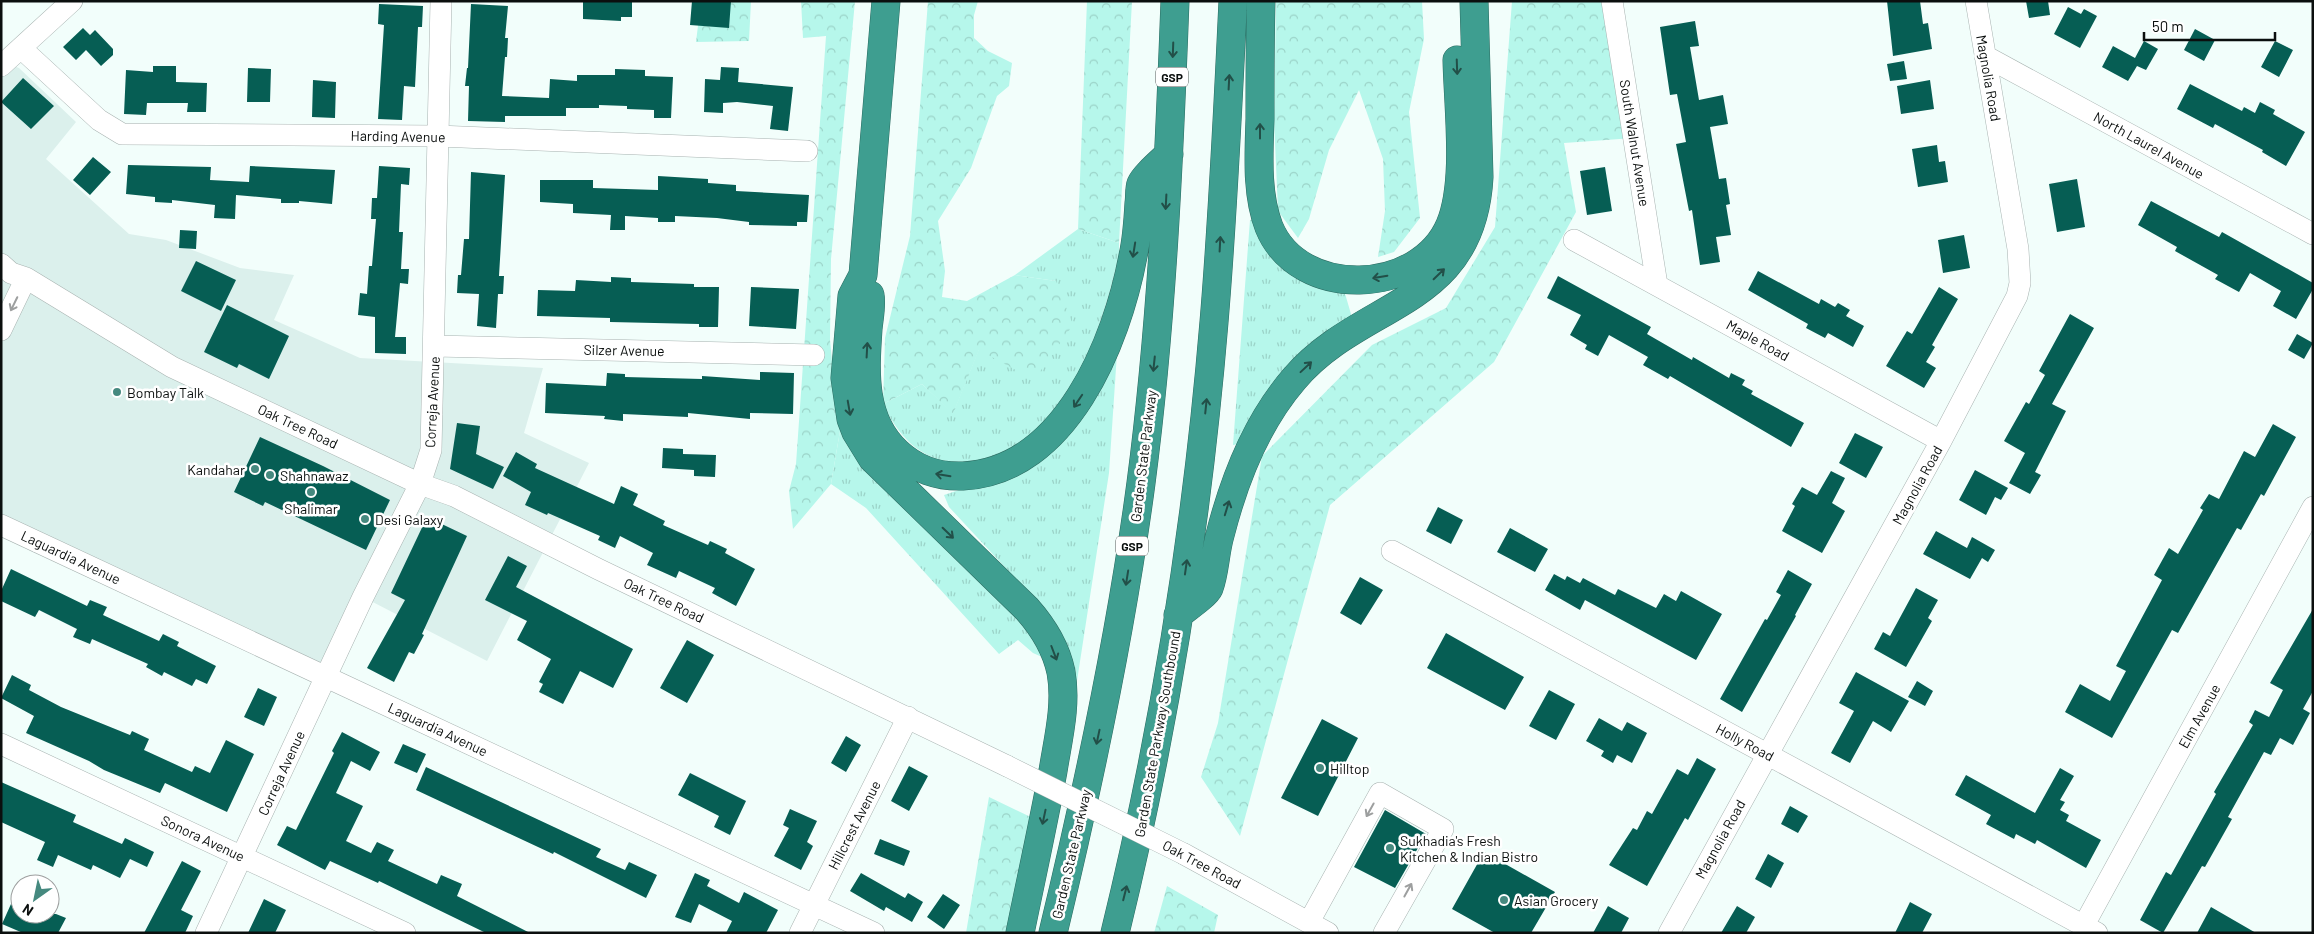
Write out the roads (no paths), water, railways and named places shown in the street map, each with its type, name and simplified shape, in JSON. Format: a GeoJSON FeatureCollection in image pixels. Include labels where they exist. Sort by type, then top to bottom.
{"type":"FeatureCollection","features":[{"type":"Feature","properties":{"kind":"highway"},"geometry":{"type":"LineString","coordinates":[[886,1],[863,275],[852,296],[845,365],[848,406],[856,432],[872,458],[881,469],[1036,620],[1050,643],[1060,672],[1062,700],[1059,736],[1047,806],[1020,933]]}},
{"type":"Feature","properties":{"kind":"highway","name":"Garden State Parkway"},"geometry":{"type":"LineString","coordinates":[[1053,933],[1100,724],[1132,544],[1155,355],[1169,154],[1175,1]]}},
{"type":"Feature","properties":{"kind":"highway"},"geometry":{"type":"LineString","coordinates":[[1178,615],[1201,451],[1214,324],[1227,130],[1233,1]]}},
{"type":"Feature","properties":{"kind":"highway"},"geometry":{"type":"LineString","coordinates":[[1261,1],[1260,171],[1262,197],[1267,220],[1276,240],[1296,261],[1321,274],[1351,280],[1395,274],[1421,261],[1442,240],[1454,213],[1458,200],[1460,166],[1455,1]]}},
{"type":"Feature","properties":{"kind":"highway"},"geometry":{"type":"LineString","coordinates":[[1178,615],[1209,589],[1219,538],[1239,475],[1264,421],[1284,391],[1305,368],[1330,348],[1433,280],[1450,263],[1467,236],[1476,205],[1479,177],[1474,1]]}},
{"type":"Feature","properties":{"kind":"highway"},"geometry":{"type":"LineString","coordinates":[[863,275],[871,297],[866,363],[867,394],[874,419],[886,440],[902,457],[933,473],[945,476],[970,476],[1003,466],[1026,454],[1049,436],[1067,416],[1092,377],[1115,322],[1130,275],[1141,184],[1169,154]]}},
{"type":"Feature","properties":{"kind":"highway","name":"Garden State Parkway Southbound"},"geometry":{"type":"LineString","coordinates":[[1116,933],[1135,853],[1178,615]]}},
{"type":"Feature","properties":{"kind":"street"},"geometry":{"type":"LineString","coordinates":[[1,66],[72,1]]}},
{"type":"Feature","properties":{"kind":"street","name":"Correja Avenue"},"geometry":{"type":"LineString","coordinates":[[206,933],[327,676],[362,597],[420,484],[431,450],[435,346],[441,1]]}},
{"type":"Feature","properties":{"kind":"street","name":"South Walnut Avenue"},"geometry":{"type":"LineString","coordinates":[[1612,1],[1657,285]]}},
{"type":"Feature","properties":{"kind":"street","name":"Magnolia Road"},"geometry":{"type":"LineString","coordinates":[[1668,933],[1941,441],[2017,296],[2020,283],[2018,249],[1976,1]]}},
{"type":"Feature","properties":{"kind":"street","name":"Harding Avenue"},"geometry":{"type":"LineString","coordinates":[[22,48],[99,120],[122,134],[438,136],[807,151]]}},
{"type":"Feature","properties":{"kind":"street","name":"North Laurel Avenue"},"geometry":{"type":"LineString","coordinates":[[1985,56],[2313,234]]}},
{"type":"Feature","properties":{"kind":"street","name":"Maple Road"},"geometry":{"type":"LineString","coordinates":[[1574,240],[1941,441]]}},
{"type":"Feature","properties":{"kind":"street","name":"Oak Tree Road"},"geometry":{"type":"LineString","coordinates":[[1,264],[10,273],[26,278],[172,367],[420,484],[454,496],[598,569],[908,717],[1184,854],[1328,933]]}},
{"type":"Feature","properties":{"kind":"street"},"geometry":{"type":"LineString","coordinates":[[1,330],[26,278]]}},
{"type":"Feature","properties":{"kind":"street","name":"Silzer Avenue"},"geometry":{"type":"LineString","coordinates":[[435,346],[814,355]]}},
{"type":"Feature","properties":{"kind":"street","name":"Elm Avenue"},"geometry":{"type":"LineString","coordinates":[[2091,929],[2313,506]]}},
{"type":"Feature","properties":{"kind":"street","name":"Laguardia Avenue"},"geometry":{"type":"LineString","coordinates":[[1,525],[874,933]]}},
{"type":"Feature","properties":{"kind":"street","name":"Holly Road"},"geometry":{"type":"LineString","coordinates":[[1392,551],[2091,929]]}},
{"type":"Feature","properties":{"kind":"street","name":"Hillcrest Avenue"},"geometry":{"type":"LineString","coordinates":[[800,933],[908,717]]}},
{"type":"Feature","properties":{"kind":"street","name":"Sonora Avenue"},"geometry":{"type":"LineString","coordinates":[[1,744],[406,933]]}},
{"type":"Feature","properties":{"kind":"street"},"geometry":{"type":"LineString","coordinates":[[1309,922],[1380,793],[1442,828],[1384,933]]}},
{"type":"Feature","properties":{"kind":"place","name":"Bombay Talk"},"geometry":{"type":"Point","coordinates":[117,392]}},
{"type":"Feature","properties":{"kind":"place","name":"Kandahar"},"geometry":{"type":"Point","coordinates":[255,469]}},
{"type":"Feature","properties":{"kind":"place","name":"Shahnawaz"},"geometry":{"type":"Point","coordinates":[270,475]}},
{"type":"Feature","properties":{"kind":"place","name":"Shalimar"},"geometry":{"type":"Point","coordinates":[311,492]}},
{"type":"Feature","properties":{"kind":"place","name":"Desi Galaxy"},"geometry":{"type":"Point","coordinates":[365,519]}},
{"type":"Feature","properties":{"kind":"place","name":"Hilltop"},"geometry":{"type":"Point","coordinates":[1320,768]}},
{"type":"Feature","properties":{"kind":"place","name":"Sukhadia's Fresh Kitchen & Indian Bistro"},"geometry":{"type":"Point","coordinates":[1390,848]}},
{"type":"Feature","properties":{"kind":"place","name":"Asian Grocery"},"geometry":{"type":"Point","coordinates":[1504,900]}}]}
